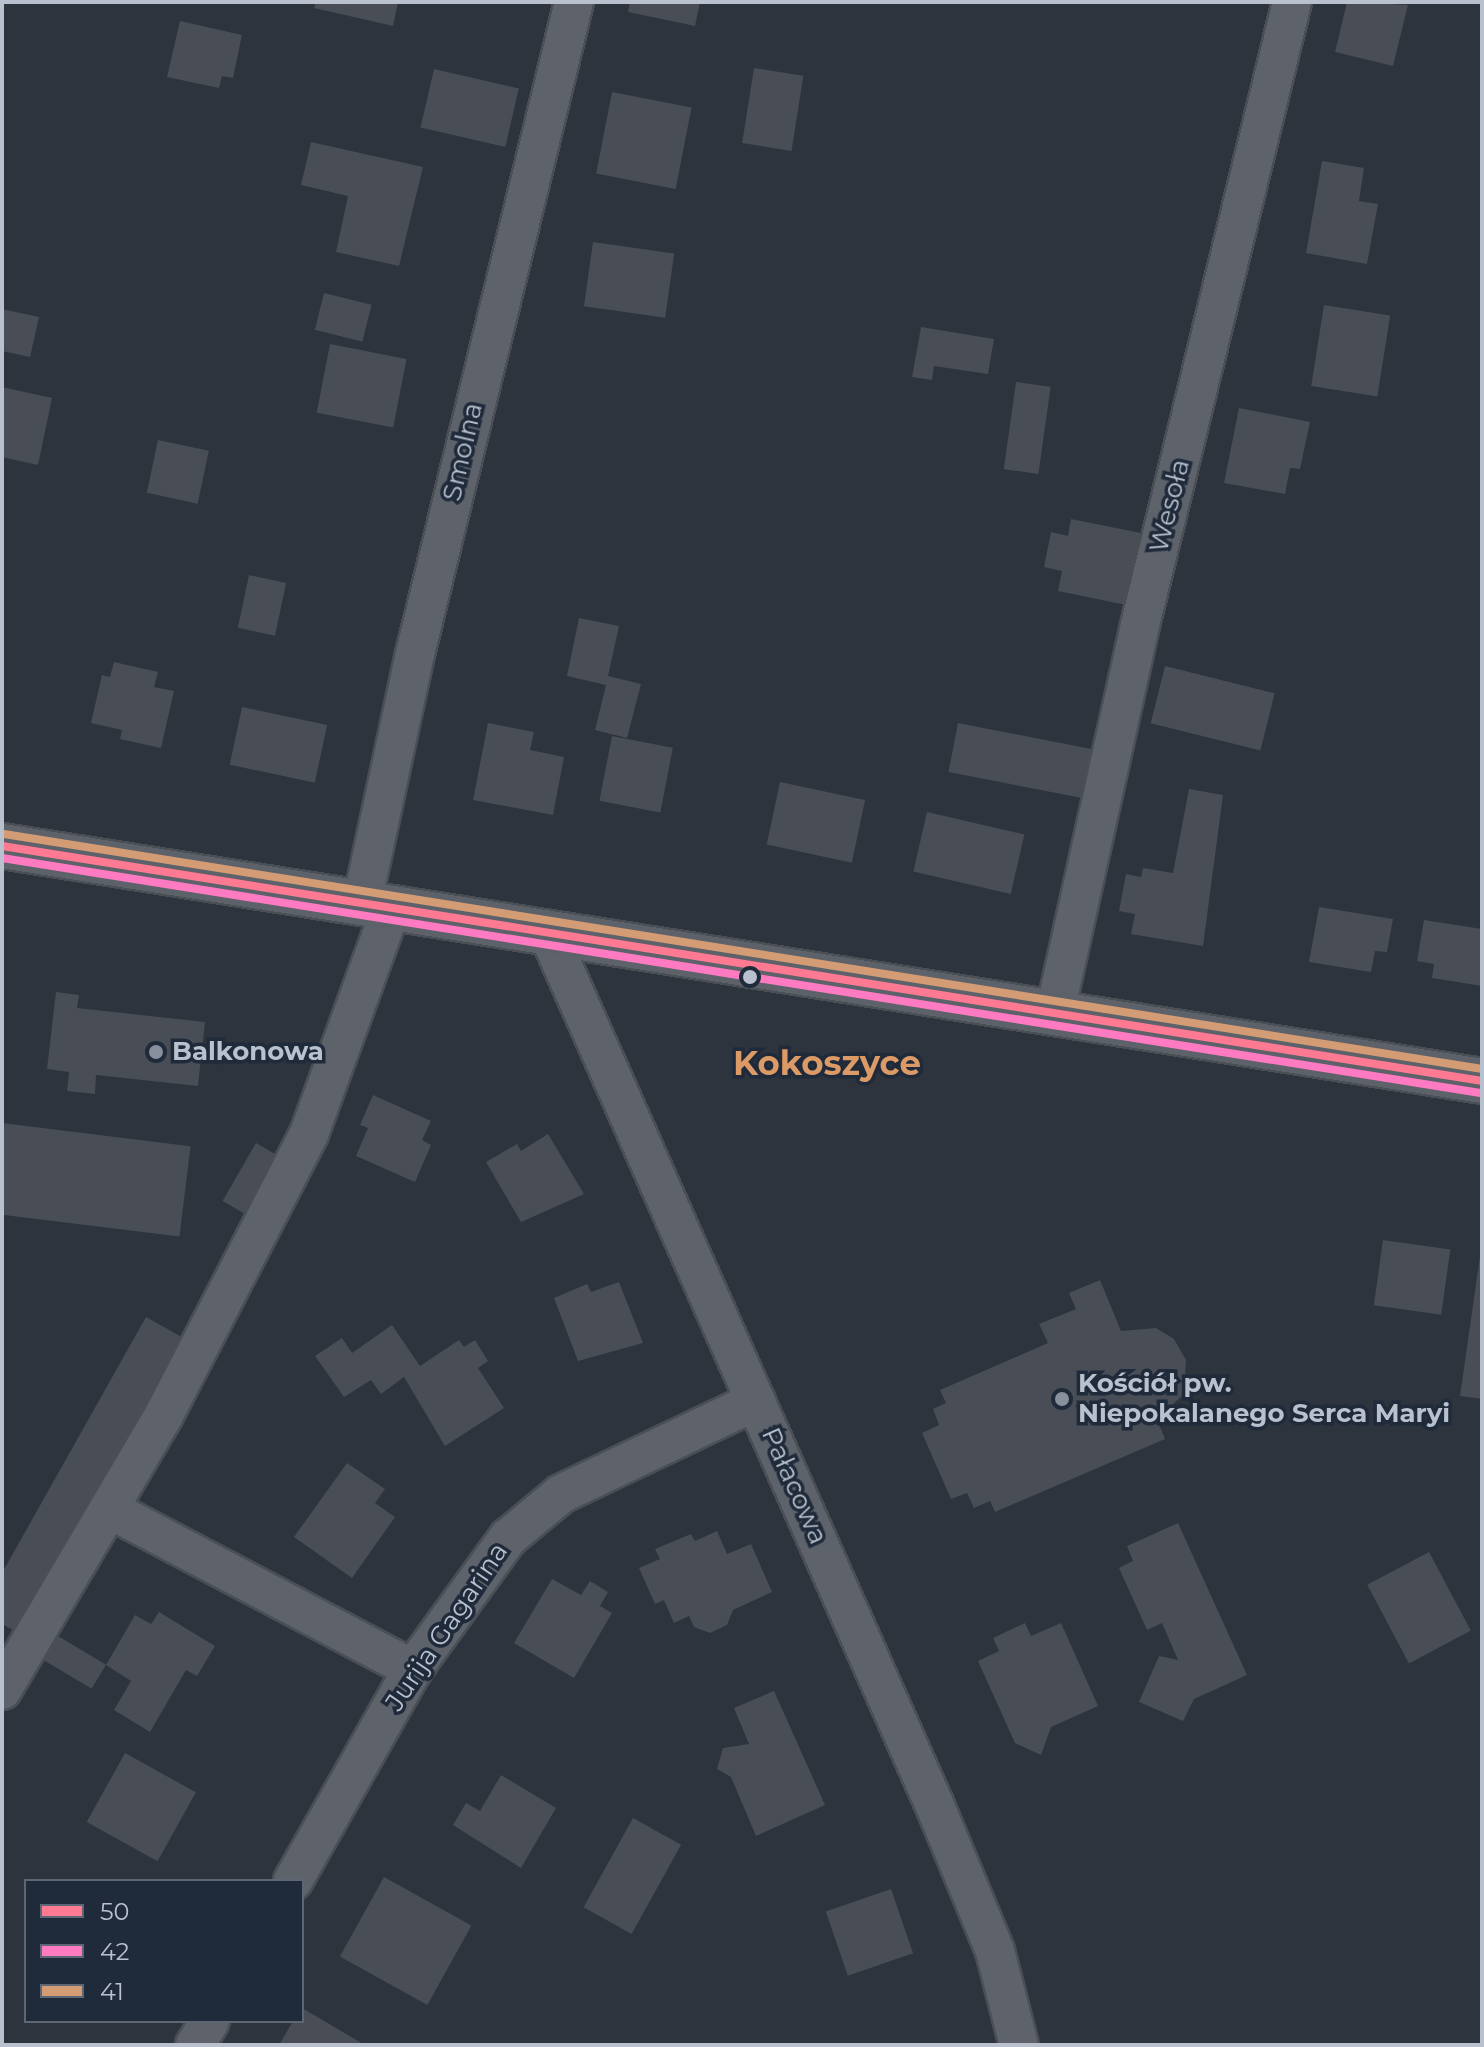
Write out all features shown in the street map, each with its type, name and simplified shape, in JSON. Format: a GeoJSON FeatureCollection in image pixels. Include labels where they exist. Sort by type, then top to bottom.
{"type":"FeatureCollection","features":[{"type":"Feature","properties":{"kind":"main road"},"geometry":{"type":"LineString","coordinates":[[2,846],[1482,1081]]}},
{"type":"Feature","properties":{"kind":"street","name":"Smolna"},"geometry":{"type":"LineString","coordinates":[[2,1690],[164,1415],[309,1134],[376,906],[416,650],[574,2]]}},
{"type":"Feature","properties":{"kind":"street","name":"Wesoła"},"geometry":{"type":"LineString","coordinates":[[1055,1012],[1140,625],[1292,2]]}},
{"type":"Feature","properties":{"kind":"street","name":"Pałacowa"},"geometry":{"type":"LineString","coordinates":[[549,935],[995,1951],[1019,2045]]}},
{"type":"Feature","properties":{"kind":"street","name":"Jurija Gagarina"},"geometry":{"type":"LineString","coordinates":[[294,1879],[413,1669],[508,1538],[561,1494],[756,1401]]}},
{"type":"Feature","properties":{"kind":"street"},"geometry":{"type":"LineString","coordinates":[[109,1509],[413,1669]]}},
{"type":"Feature","properties":{"kind":"street"},"geometry":{"type":"LineString","coordinates":[[195,2045],[209,2023]]}},
{"type":"Feature","properties":{"kind":"building"},"geometry":{"type":"Polygon","coordinates":[[[316,2],[398,2],[393,26],[314,8],[316,2]]]}},
{"type":"Feature","properties":{"kind":"building"},"geometry":{"type":"Polygon","coordinates":[[[630,2],[700,2],[695,26],[628,12],[630,2]]]}},
{"type":"Feature","properties":{"kind":"building"},"geometry":{"type":"Polygon","coordinates":[[[1347,2],[1408,5],[1393,66],[1335,52],[1347,2]]]}},
{"type":"Feature","properties":{"kind":"building"},"geometry":{"type":"Polygon","coordinates":[[[180,21],[242,35],[233,78],[222,76],[219,88],[167,77],[180,21]]]}},
{"type":"Feature","properties":{"kind":"building"},"geometry":{"type":"Polygon","coordinates":[[[754,68],[803,76],[791,151],[742,143],[754,68]]]}},
{"type":"Feature","properties":{"kind":"building"},"geometry":{"type":"Polygon","coordinates":[[[434,69],[519,89],[505,147],[421,127],[434,69]]]}},
{"type":"Feature","properties":{"kind":"building"},"geometry":{"type":"Polygon","coordinates":[[[612,92],[692,107],[676,189],[596,173],[612,92]]]}},
{"type":"Feature","properties":{"kind":"building"},"geometry":{"type":"Polygon","coordinates":[[[311,142],[423,167],[399,266],[336,252],[348,196],[301,185],[311,142]]]}},
{"type":"Feature","properties":{"kind":"building"},"geometry":{"type":"Polygon","coordinates":[[[1322,161],[1364,168],[1359,201],[1378,204],[1367,264],[1306,253],[1322,161]]]}},
{"type":"Feature","properties":{"kind":"building"},"geometry":{"type":"Polygon","coordinates":[[[593,242],[674,253],[665,318],[584,306],[593,242]]]}},
{"type":"Feature","properties":{"kind":"building"},"geometry":{"type":"Polygon","coordinates":[[[324,293],[372,305],[362,342],[315,330],[324,293]]]}},
{"type":"Feature","properties":{"kind":"building"},"geometry":{"type":"Polygon","coordinates":[[[1324,305],[1390,315],[1377,396],[1311,386],[1324,305]]]}},
{"type":"Feature","properties":{"kind":"building"},"geometry":{"type":"Polygon","coordinates":[[[2,309],[39,317],[30,357],[2,351],[2,309]]]}},
{"type":"Feature","properties":{"kind":"building"},"geometry":{"type":"Polygon","coordinates":[[[921,327],[994,339],[988,374],[934,366],[932,380],[912,377],[921,327]]]}},
{"type":"Feature","properties":{"kind":"building"},"geometry":{"type":"Polygon","coordinates":[[[330,344],[407,359],[393,428],[317,413],[330,344]]]}},
{"type":"Feature","properties":{"kind":"building"},"geometry":{"type":"Polygon","coordinates":[[[1016,382],[1051,387],[1038,474],[1004,469],[1016,382]]]}},
{"type":"Feature","properties":{"kind":"building"},"geometry":{"type":"Polygon","coordinates":[[[2,387],[52,398],[38,465],[2,457],[2,387]]]}},
{"type":"Feature","properties":{"kind":"building"},"geometry":{"type":"Polygon","coordinates":[[[1239,408],[1310,422],[1300,469],[1290,468],[1285,494],[1224,483],[1239,408]]]}},
{"type":"Feature","properties":{"kind":"building"},"geometry":{"type":"Polygon","coordinates":[[[158,440],[209,451],[198,504],[147,493],[158,440]]]}},
{"type":"Feature","properties":{"kind":"building"},"geometry":{"type":"Polygon","coordinates":[[[1071,519],[1141,533],[1126,605],[1058,591],[1062,571],[1044,567],[1051,532],[1068,536],[1071,519]]]}},
{"type":"Feature","properties":{"kind":"building"},"geometry":{"type":"Polygon","coordinates":[[[249,575],[286,583],[275,636],[238,628],[249,575]]]}},
{"type":"Feature","properties":{"kind":"building"},"geometry":{"type":"Polygon","coordinates":[[[579,618],[619,626],[608,676],[641,684],[627,738],[595,730],[606,685],[567,676],[579,618]]]}},
{"type":"Feature","properties":{"kind":"building"},"geometry":{"type":"Polygon","coordinates":[[[114,662],[158,672],[154,687],[174,691],[161,748],[120,739],[122,730],[91,723],[102,675],[110,677],[114,662]]]}},
{"type":"Feature","properties":{"kind":"building"},"geometry":{"type":"Polygon","coordinates":[[[1165,666],[1275,693],[1260,751],[1151,723],[1165,666]]]}},
{"type":"Feature","properties":{"kind":"building"},"geometry":{"type":"Polygon","coordinates":[[[242,707],[327,725],[315,783],[230,765],[242,707]]]}},
{"type":"Feature","properties":{"kind":"building"},"geometry":{"type":"Polygon","coordinates":[[[488,723],[534,732],[530,750],[564,757],[553,815],[473,800],[488,723]]]}},
{"type":"Feature","properties":{"kind":"building"},"geometry":{"type":"Polygon","coordinates":[[[958,723],[1095,750],[1086,799],[948,772],[958,723]]]}},
{"type":"Feature","properties":{"kind":"building"},"geometry":{"type":"Polygon","coordinates":[[[612,736],[673,748],[660,813],[599,801],[612,736]]]}},
{"type":"Feature","properties":{"kind":"building"},"geometry":{"type":"Polygon","coordinates":[[[780,782],[865,800],[852,863],[767,845],[780,782]]]}},
{"type":"Feature","properties":{"kind":"building"},"geometry":{"type":"Polygon","coordinates":[[[1189,789],[1223,795],[1203,946],[1131,934],[1135,914],[1119,911],[1126,874],[1141,877],[1143,868],[1173,873],[1189,789]]]}},
{"type":"Feature","properties":{"kind":"building"},"geometry":{"type":"Polygon","coordinates":[[[927,812],[1024,834],[1011,894],[913,871],[927,812]]]}},
{"type":"Feature","properties":{"kind":"building"},"geometry":{"type":"Polygon","coordinates":[[[1319,907],[1393,919],[1387,952],[1375,951],[1371,972],[1309,962],[1319,907]]]}},
{"type":"Feature","properties":{"kind":"building"},"geometry":{"type":"Polygon","coordinates":[[[1424,920],[1482,929],[1482,986],[1432,978],[1434,964],[1417,961],[1424,920]]]}},
{"type":"Feature","properties":{"kind":"building"},"geometry":{"type":"Polygon","coordinates":[[[56,992],[79,995],[77,1008],[205,1022],[198,1086],[96,1075],[95,1094],[67,1091],[69,1072],[47,1069],[56,992]]]}},
{"type":"Feature","properties":{"kind":"building"},"geometry":{"type":"Polygon","coordinates":[[[373,1095],[431,1121],[422,1140],[431,1145],[415,1182],[356,1156],[368,1128],[360,1125],[373,1095]]]}},
{"type":"Feature","properties":{"kind":"building"},"geometry":{"type":"Polygon","coordinates":[[[2,1123],[191,1146],[179,1236],[2,1215],[2,1123]]]}},
{"type":"Feature","properties":{"kind":"building"},"geometry":{"type":"Polygon","coordinates":[[[548,1134],[584,1194],[521,1222],[486,1162],[517,1144],[521,1151],[548,1134]]]}},
{"type":"Feature","properties":{"kind":"building"},"geometry":{"type":"Polygon","coordinates":[[[256,1143],[285,1160],[252,1218],[222,1201],[256,1143]]]}},
{"type":"Feature","properties":{"kind":"building"},"geometry":{"type":"Polygon","coordinates":[[[1383,1240],[1450,1249],[1441,1315],[1374,1305],[1383,1240]]]}},
{"type":"Feature","properties":{"kind":"building"},"geometry":{"type":"Polygon","coordinates":[[[1482,1256],[1482,1399],[1460,1396],[1482,1256]]]}},
{"type":"Feature","properties":{"kind":"building","name":"Kościół pw. Niepokalanego Serca Maryi"},"geometry":{"type":"Polygon","coordinates":[[[1100,1280],[1121,1331],[1156,1328],[1174,1339],[1186,1360],[1184,1394],[1157,1419],[1165,1439],[995,1512],[990,1501],[974,1508],[967,1493],[951,1499],[922,1433],[939,1425],[933,1409],[946,1403],[940,1390],[1048,1343],[1039,1324],[1076,1309],[1069,1293],[1100,1280]]]}},
{"type":"Feature","properties":{"kind":"building"},"geometry":{"type":"Polygon","coordinates":[[[619,1282],[643,1343],[578,1361],[554,1298],[587,1284],[591,1292],[619,1282]]]}},
{"type":"Feature","properties":{"kind":"building"},"geometry":{"type":"Polygon","coordinates":[[[146,1317],[189,1341],[24,1636],[2,1624],[2,1573],[146,1317]]]}},
{"type":"Feature","properties":{"kind":"building"},"geometry":{"type":"Polygon","coordinates":[[[392,1325],[420,1366],[459,1340],[464,1347],[475,1340],[488,1361],[478,1368],[504,1408],[445,1446],[404,1377],[381,1394],[371,1380],[344,1397],[315,1356],[342,1338],[352,1353],[392,1325]]]}},
{"type":"Feature","properties":{"kind":"building"},"geometry":{"type":"Polygon","coordinates":[[[347,1463],[385,1489],[375,1503],[395,1517],[352,1578],[294,1537],[347,1463]]]}},
{"type":"Feature","properties":{"kind":"building"},"geometry":{"type":"Polygon","coordinates":[[[1178,1523],[1247,1675],[1194,1699],[1183,1721],[1139,1702],[1159,1656],[1178,1660],[1162,1623],[1147,1630],[1119,1568],[1133,1561],[1127,1546],[1178,1523]]]}},
{"type":"Feature","properties":{"kind":"building"},"geometry":{"type":"Polygon","coordinates":[[[717,1531],[727,1554],[751,1544],[772,1592],[733,1610],[727,1625],[710,1633],[694,1627],[689,1616],[674,1623],[664,1600],[655,1604],[639,1568],[660,1559],[655,1549],[691,1534],[695,1541],[717,1531]]]}},
{"type":"Feature","properties":{"kind":"building"},"geometry":{"type":"Polygon","coordinates":[[[1429,1552],[1471,1631],[1409,1663],[1367,1585],[1429,1552]]]}},
{"type":"Feature","properties":{"kind":"building"},"geometry":{"type":"Polygon","coordinates":[[[552,1579],[581,1595],[590,1581],[608,1592],[600,1606],[612,1613],[574,1678],[514,1643],[552,1579]]]}},
{"type":"Feature","properties":{"kind":"building"},"geometry":{"type":"Polygon","coordinates":[[[159,1612],[215,1646],[197,1676],[186,1670],[150,1732],[114,1710],[131,1681],[106,1665],[135,1615],[151,1624],[159,1612]]]}},
{"type":"Feature","properties":{"kind":"building"},"geometry":{"type":"Polygon","coordinates":[[[1025,1623],[1031,1636],[1061,1623],[1098,1706],[1051,1727],[1041,1755],[1015,1743],[978,1661],[999,1651],[993,1638],[1025,1623]]]}},
{"type":"Feature","properties":{"kind":"building"},"geometry":{"type":"Polygon","coordinates":[[[58,1636],[106,1665],[92,1689],[44,1660],[58,1636]]]}},
{"type":"Feature","properties":{"kind":"building"},"geometry":{"type":"Polygon","coordinates":[[[774,1691],[825,1805],[756,1836],[731,1777],[717,1769],[723,1748],[749,1744],[734,1708],[774,1691]]]}},
{"type":"Feature","properties":{"kind":"building"},"geometry":{"type":"Polygon","coordinates":[[[125,1753],[196,1792],[158,1861],[87,1822],[125,1753]]]}},
{"type":"Feature","properties":{"kind":"building"},"geometry":{"type":"Polygon","coordinates":[[[501,1775],[556,1808],[521,1868],[453,1825],[466,1803],[480,1811],[501,1775]]]}},
{"type":"Feature","properties":{"kind":"building"},"geometry":{"type":"Polygon","coordinates":[[[633,1818],[681,1845],[632,1934],[584,1907],[633,1818]]]}},
{"type":"Feature","properties":{"kind":"building"},"geometry":{"type":"Polygon","coordinates":[[[384,1877],[471,1925],[427,2005],[340,1957],[384,1877]]]}},
{"type":"Feature","properties":{"kind":"building"},"geometry":{"type":"Polygon","coordinates":[[[891,1889],[913,1953],[848,1976],[826,1911],[891,1889]]]}},
{"type":"Feature","properties":{"kind":"building"},"geometry":{"type":"Polygon","coordinates":[[[304,2009],[365,2045],[279,2045],[292,2023],[304,2023],[304,2009]]]}},
{"type":"Feature","properties":{"kind":"transit line","name":"41"},"geometry":{"type":"LineString","coordinates":[[4,834],[1482,1069]]}},
{"type":"Feature","properties":{"kind":"transit line","name":"50"},"geometry":{"type":"LineString","coordinates":[[2,846],[1482,1081]]}},
{"type":"Feature","properties":{"kind":"transit line","name":"42"},"geometry":{"type":"LineString","coordinates":[[2,858],[1480,1093]]}},
{"type":"Feature","properties":{"kind":"place","name":"Balkonowa"},"geometry":{"type":"Point","coordinates":[156,1052]}},
{"type":"Feature","properties":{"kind":"place","name":"Kościół pw. Niepokalanego Serca Maryi"},"geometry":{"type":"Point","coordinates":[1062,1399]}},
{"type":"Feature","properties":{"kind":"district","name":"Kokoszyce"},"geometry":{"type":"Point","coordinates":[827,1064]}}]}
